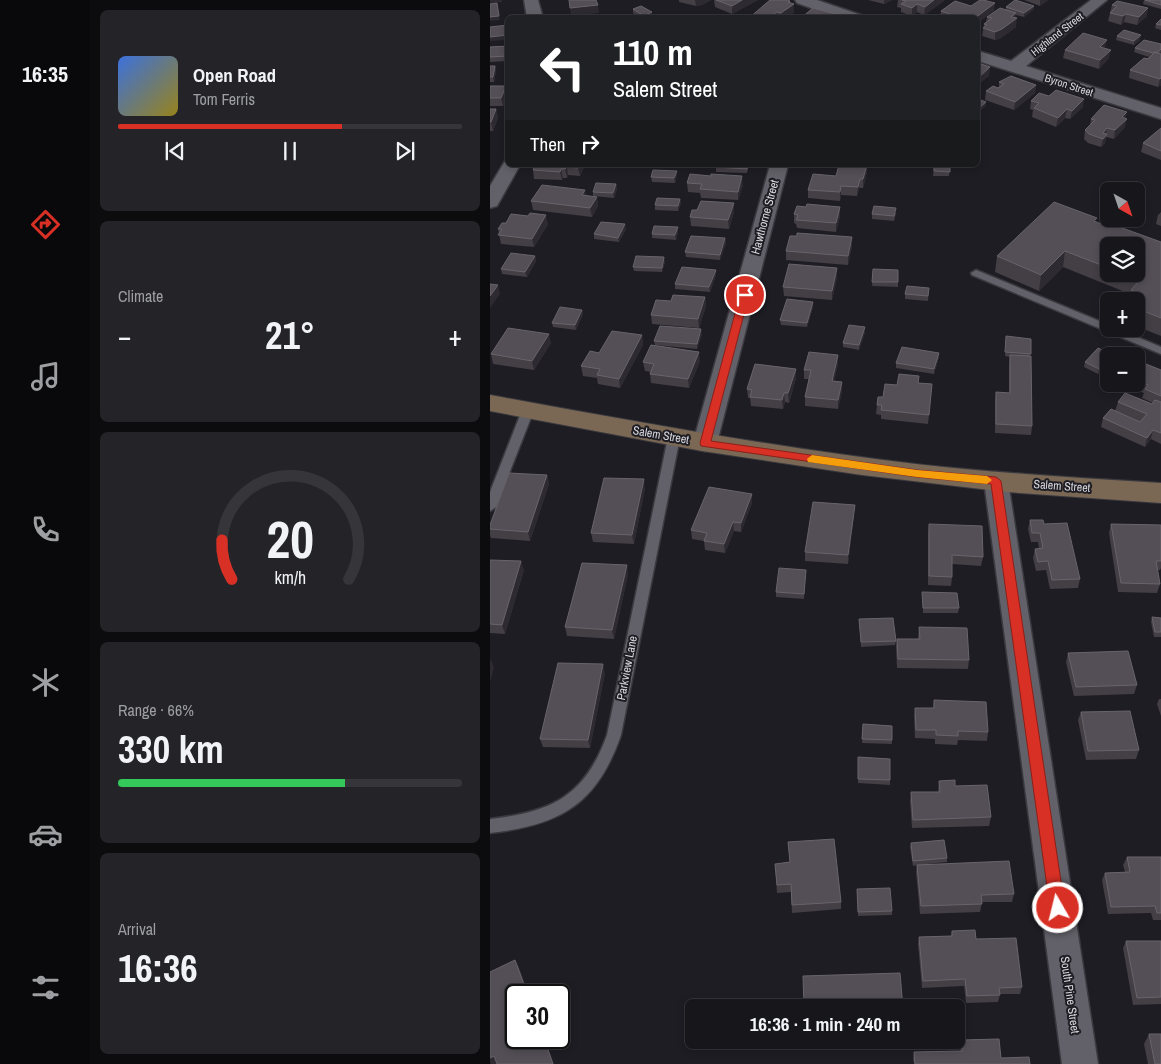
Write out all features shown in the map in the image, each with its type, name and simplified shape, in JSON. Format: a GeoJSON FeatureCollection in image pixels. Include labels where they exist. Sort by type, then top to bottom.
{"type":"FeatureCollection","features":[{"type":"Feature","properties":{"kind":"main road","name":"Salem Street"},"geometry":{"type":"LineString","coordinates":[[490,403],[705,443],[917,473],[996,481],[1161,493]]}},
{"type":"Feature","properties":{"kind":"street"},"geometry":{"type":"LineString","coordinates":[[531,0],[534,15]]}},
{"type":"Feature","properties":{"kind":"street","name":"Highland Street"},"geometry":{"type":"LineString","coordinates":[[1014,67],[1100,0]]}},
{"type":"Feature","properties":{"kind":"street"},"geometry":{"type":"LineString","coordinates":[[809,1],[848,15]]}},
{"type":"Feature","properties":{"kind":"street","name":"Byron Street"},"geometry":{"type":"LineString","coordinates":[[980,57],[1161,114]]}},
{"type":"Feature","properties":{"kind":"street"},"geometry":{"type":"LineString","coordinates":[[490,202],[510,167]]}},
{"type":"Feature","properties":{"kind":"street","name":"Hawthorne Street"},"geometry":{"type":"LineString","coordinates":[[705,443],[778,167]]}},
{"type":"Feature","properties":{"kind":"street","name":"South Pine Street"},"geometry":{"type":"LineString","coordinates":[[996,481],[1080,1064]]}},
{"type":"Feature","properties":{"kind":"lane"},"geometry":{"type":"LineString","coordinates":[[976,273],[1161,351]]}},
{"type":"Feature","properties":{"kind":"lane"},"geometry":{"type":"LineString","coordinates":[[490,507],[528,410]]}},
{"type":"Feature","properties":{"kind":"lane","name":"Parkview Lane"},"geometry":{"type":"LineString","coordinates":[[490,826],[532,820],[553,812],[573,801],[588,786],[602,767],[614,735],[674,437]]}},
{"type":"Feature","properties":{"kind":"building"},"geometry":{"type":"Polygon","coordinates":[[[569,0],[596,0],[598,5],[570,8],[569,0]]]}},
{"type":"Feature","properties":{"kind":"building"},"geometry":{"type":"Polygon","coordinates":[[[716,0],[742,0],[732,6],[716,0]]]}},
{"type":"Feature","properties":{"kind":"building"},"geometry":{"type":"Polygon","coordinates":[[[770,0],[788,0],[790,1],[788,2],[794,4],[781,13],[752,15],[770,0]]]}},
{"type":"Feature","properties":{"kind":"building"},"geometry":{"type":"Polygon","coordinates":[[[902,0],[934,0],[925,7],[917,4],[912,8],[901,4],[906,1],[902,0]]]}},
{"type":"Feature","properties":{"kind":"building"},"geometry":{"type":"Polygon","coordinates":[[[980,0],[995,3],[979,15],[949,15],[941,11],[955,1],[971,6],[980,0]]]}},
{"type":"Feature","properties":{"kind":"building"},"geometry":{"type":"Polygon","coordinates":[[[1015,0],[1034,6],[1024,13],[1006,7],[1015,0]]]}},
{"type":"Feature","properties":{"kind":"building"},"geometry":{"type":"Polygon","coordinates":[[[1145,0],[1161,0],[1161,5],[1145,0]]]}},
{"type":"Feature","properties":{"kind":"building"},"geometry":{"type":"Polygon","coordinates":[[[1117,1],[1148,8],[1139,17],[1110,13],[1117,6],[1112,5],[1117,1]]]}},
{"type":"Feature","properties":{"kind":"building"},"geometry":{"type":"Polygon","coordinates":[[[497,3],[499,16],[490,17],[490,4],[497,3]]]}},
{"type":"Feature","properties":{"kind":"building"},"geometry":{"type":"Polygon","coordinates":[[[641,6],[652,12],[642,15],[633,9],[641,6]]]}},
{"type":"Feature","properties":{"kind":"building"},"geometry":{"type":"Polygon","coordinates":[[[813,8],[835,14],[834,15],[805,15],[813,8]]]}},
{"type":"Feature","properties":{"kind":"building"},"geometry":{"type":"Polygon","coordinates":[[[1000,8],[1016,13],[1011,17],[1017,18],[995,32],[983,28],[987,25],[984,24],[992,18],[987,17],[1000,8]]]}},
{"type":"Feature","properties":{"kind":"building"},"geometry":{"type":"Polygon","coordinates":[[[505,25],[505,35],[490,37],[490,27],[505,25]]]}},
{"type":"Feature","properties":{"kind":"building"},"geometry":{"type":"Polygon","coordinates":[[[1124,30],[1141,35],[1134,41],[1117,36],[1124,30]]]}},
{"type":"Feature","properties":{"kind":"building"},"geometry":{"type":"Polygon","coordinates":[[[1083,33],[1107,40],[1100,47],[1111,50],[1100,60],[1065,50],[1083,33]]]}},
{"type":"Feature","properties":{"kind":"building"},"geometry":{"type":"Polygon","coordinates":[[[1144,40],[1161,44],[1161,49],[1157,53],[1153,53],[1135,48],[1144,40]]]}},
{"type":"Feature","properties":{"kind":"building"},"geometry":{"type":"Polygon","coordinates":[[[505,46],[505,56],[490,57],[490,47],[505,46]]]}},
{"type":"Feature","properties":{"kind":"building"},"geometry":{"type":"Polygon","coordinates":[[[1155,52],[1161,54],[1160,79],[1130,70],[1144,58],[1148,59],[1155,52]]]}},
{"type":"Feature","properties":{"kind":"building"},"geometry":{"type":"Polygon","coordinates":[[[980,64],[990,67],[980,76],[980,64]]]}},
{"type":"Feature","properties":{"kind":"building"},"geometry":{"type":"Polygon","coordinates":[[[490,66],[495,66],[493,77],[490,77],[490,66]]]}},
{"type":"Feature","properties":{"kind":"building"},"geometry":{"type":"Polygon","coordinates":[[[1011,76],[1036,85],[1015,102],[986,91],[993,86],[998,88],[1004,84],[999,82],[1011,76]]]}},
{"type":"Feature","properties":{"kind":"building"},"geometry":{"type":"Polygon","coordinates":[[[490,86],[505,86],[501,98],[490,98],[490,86]]]}},
{"type":"Feature","properties":{"kind":"building"},"geometry":{"type":"Polygon","coordinates":[[[1056,90],[1084,99],[1072,111],[1067,109],[1058,118],[1034,108],[1039,103],[1031,101],[1039,93],[1049,96],[1056,90]]]}},
{"type":"Feature","properties":{"kind":"building"},"geometry":{"type":"Polygon","coordinates":[[[980,100],[986,102],[980,107],[980,100]]]}},
{"type":"Feature","properties":{"kind":"building"},"geometry":{"type":"Polygon","coordinates":[[[1104,105],[1127,112],[1122,117],[1127,119],[1115,130],[1107,128],[1103,133],[1107,134],[1103,139],[1089,134],[1085,130],[1095,120],[1091,119],[1104,105]]]}},
{"type":"Feature","properties":{"kind":"building"},"geometry":{"type":"Polygon","coordinates":[[[490,109],[496,109],[491,122],[490,122],[490,109]]]}},
{"type":"Feature","properties":{"kind":"building"},"geometry":{"type":"Polygon","coordinates":[[[1161,128],[1161,151],[1143,143],[1161,128]]]}},
{"type":"Feature","properties":{"kind":"building"},"geometry":{"type":"Polygon","coordinates":[[[534,167],[567,167],[561,169],[560,172],[533,170],[534,167]]]}},
{"type":"Feature","properties":{"kind":"building"},"geometry":{"type":"Polygon","coordinates":[[[715,167],[747,167],[747,169],[715,167]]]}},
{"type":"Feature","properties":{"kind":"building"},"geometry":{"type":"Polygon","coordinates":[[[838,167],[866,167],[863,179],[860,179],[858,187],[841,186],[840,192],[808,190],[813,174],[836,176],[838,167]]]}},
{"type":"Feature","properties":{"kind":"building"},"geometry":{"type":"Polygon","coordinates":[[[934,167],[950,167],[950,172],[934,171],[934,167]]]}},
{"type":"Feature","properties":{"kind":"building"},"geometry":{"type":"Polygon","coordinates":[[[653,170],[677,171],[674,178],[651,177],[653,170]]]}},
{"type":"Feature","properties":{"kind":"building"},"geometry":{"type":"Polygon","coordinates":[[[690,174],[742,176],[738,192],[700,189],[702,184],[687,183],[690,174]]]}},
{"type":"Feature","properties":{"kind":"building"},"geometry":{"type":"Polygon","coordinates":[[[596,183],[616,184],[613,193],[593,192],[596,183]]]}},
{"type":"Feature","properties":{"kind":"building"},"geometry":{"type":"Polygon","coordinates":[[[542,185],[585,190],[582,195],[597,197],[590,208],[531,201],[542,185]]]}},
{"type":"Feature","properties":{"kind":"building"},"geometry":{"type":"Polygon","coordinates":[[[657,198],[680,199],[678,206],[655,205],[657,198]]]}},
{"type":"Feature","properties":{"kind":"building"},"geometry":{"type":"Polygon","coordinates":[[[701,201],[734,203],[728,220],[690,217],[692,210],[697,210],[701,201]]]}},
{"type":"Feature","properties":{"kind":"building"},"geometry":{"type":"Polygon","coordinates":[[[1054,202],[1097,218],[1094,221],[1100,223],[1100,228],[1122,228],[1161,242],[1161,318],[1145,312],[1145,292],[1131,290],[1138,282],[1145,282],[1145,237],[1100,237],[1100,265],[1065,251],[1041,275],[997,256],[1054,202]]]}},
{"type":"Feature","properties":{"kind":"building"},"geometry":{"type":"Polygon","coordinates":[[[807,204],[840,207],[836,223],[796,220],[798,215],[794,214],[797,206],[806,207],[807,204]]]}},
{"type":"Feature","properties":{"kind":"building"},"geometry":{"type":"Polygon","coordinates":[[[874,206],[896,208],[894,216],[872,214],[874,206]]]}},
{"type":"Feature","properties":{"kind":"building"},"geometry":{"type":"Polygon","coordinates":[[[530,213],[546,215],[532,239],[498,235],[502,229],[498,229],[502,223],[506,223],[511,214],[528,216],[530,213]]]}},
{"type":"Feature","properties":{"kind":"building"},"geometry":{"type":"Polygon","coordinates":[[[601,222],[625,224],[618,238],[594,234],[601,222]]]}},
{"type":"Feature","properties":{"kind":"building"},"geometry":{"type":"Polygon","coordinates":[[[654,226],[678,227],[675,235],[652,234],[654,226]]]}},
{"type":"Feature","properties":{"kind":"building"},"geometry":{"type":"Polygon","coordinates":[[[797,233],[852,237],[848,256],[786,251],[790,236],[797,236],[797,233]]]}},
{"type":"Feature","properties":{"kind":"building"},"geometry":{"type":"Polygon","coordinates":[[[691,236],[725,238],[720,255],[685,252],[691,236]]]}},
{"type":"Feature","properties":{"kind":"building"},"geometry":{"type":"Polygon","coordinates":[[[511,253],[535,256],[525,272],[501,269],[511,253]]]}},
{"type":"Feature","properties":{"kind":"building"},"geometry":{"type":"Polygon","coordinates":[[[636,256],[664,257],[662,268],[633,267],[636,256]]]}},
{"type":"Feature","properties":{"kind":"building"},"geometry":{"type":"Polygon","coordinates":[[[789,264],[837,268],[832,291],[783,287],[789,264]]]}},
{"type":"Feature","properties":{"kind":"building"},"geometry":{"type":"Polygon","coordinates":[[[682,267],[716,270],[709,287],[675,284],[682,267]]]}},
{"type":"Feature","properties":{"kind":"building"},"geometry":{"type":"Polygon","coordinates":[[[873,269],[898,270],[898,282],[872,282],[873,269]]]}},
{"type":"Feature","properties":{"kind":"building"},"geometry":{"type":"Polygon","coordinates":[[[490,284],[498,285],[490,296],[490,284]]]}},
{"type":"Feature","properties":{"kind":"building"},"geometry":{"type":"Polygon","coordinates":[[[907,286],[929,288],[928,296],[905,294],[907,286]]]}},
{"type":"Feature","properties":{"kind":"building"},"geometry":{"type":"Polygon","coordinates":[[[673,295],[705,297],[698,319],[651,315],[656,300],[671,301],[673,295]]]}},
{"type":"Feature","properties":{"kind":"building"},"geometry":{"type":"Polygon","coordinates":[[[787,299],[813,302],[807,323],[780,320],[787,299]]]}},
{"type":"Feature","properties":{"kind":"building"},"geometry":{"type":"Polygon","coordinates":[[[560,307],[582,310],[575,325],[552,323],[560,307]]]}},
{"type":"Feature","properties":{"kind":"building"},"geometry":{"type":"Polygon","coordinates":[[[849,325],[865,327],[859,345],[843,343],[849,325]]]}},
{"type":"Feature","properties":{"kind":"building"},"geometry":{"type":"Polygon","coordinates":[[[660,326],[701,329],[697,344],[654,341],[660,326]]]}},
{"type":"Feature","properties":{"kind":"building"},"geometry":{"type":"Polygon","coordinates":[[[508,328],[549,334],[532,361],[491,354],[508,328]]]}},
{"type":"Feature","properties":{"kind":"building"},"geometry":{"type":"Polygon","coordinates":[[[612,331],[642,335],[619,379],[597,375],[600,369],[581,366],[590,351],[599,353],[612,331]]]}},
{"type":"Feature","properties":{"kind":"building"},"geometry":{"type":"Polygon","coordinates":[[[1006,336],[1031,339],[1031,354],[1005,352],[1006,336]]]}},
{"type":"Feature","properties":{"kind":"building"},"geometry":{"type":"Polygon","coordinates":[[[651,345],[699,352],[688,379],[650,374],[654,364],[643,362],[651,345]]]}},
{"type":"Feature","properties":{"kind":"building"},"geometry":{"type":"Polygon","coordinates":[[[902,347],[939,353],[934,369],[896,363],[902,347]]]}},
{"type":"Feature","properties":{"kind":"building"},"geometry":{"type":"Polygon","coordinates":[[[1098,348],[1100,349],[1099,369],[1085,362],[1098,348]]]}},
{"type":"Feature","properties":{"kind":"building"},"geometry":{"type":"Polygon","coordinates":[[[809,352],[838,355],[832,381],[842,382],[838,400],[805,397],[811,370],[804,370],[809,352]]]}},
{"type":"Feature","properties":{"kind":"building"},"geometry":{"type":"Polygon","coordinates":[[[1010,355],[1031,356],[1032,426],[996,424],[996,392],[1010,393],[1010,355]]]}},
{"type":"Feature","properties":{"kind":"building"},"geometry":{"type":"Polygon","coordinates":[[[755,364],[796,369],[788,393],[784,393],[782,400],[750,397],[752,390],[747,389],[755,364]]]}},
{"type":"Feature","properties":{"kind":"building"},"geometry":{"type":"Polygon","coordinates":[[[1145,364],[1161,370],[1161,396],[1145,389],[1148,385],[1145,384],[1145,364]]]}},
{"type":"Feature","properties":{"kind":"building"},"geometry":{"type":"Polygon","coordinates":[[[899,374],[919,376],[918,383],[932,384],[929,415],[881,410],[882,405],[877,405],[878,397],[883,397],[885,384],[897,385],[899,374]]]}},
{"type":"Feature","properties":{"kind":"building"},"geometry":{"type":"Polygon","coordinates":[[[1125,393],[1152,404],[1155,400],[1161,402],[1161,433],[1153,430],[1147,438],[1103,418],[1111,409],[1140,422],[1147,414],[1118,402],[1125,393]]]}},
{"type":"Feature","properties":{"kind":"building"},"geometry":{"type":"Polygon","coordinates":[[[509,473],[547,475],[528,532],[490,529],[509,473]]]}},
{"type":"Feature","properties":{"kind":"building"},"geometry":{"type":"Polygon","coordinates":[[[604,478],[644,479],[632,535],[591,533],[604,478]]]}},
{"type":"Feature","properties":{"kind":"building"},"geometry":{"type":"Polygon","coordinates":[[[709,487],[752,494],[741,523],[733,522],[724,544],[704,541],[707,533],[691,530],[709,487]]]}},
{"type":"Feature","properties":{"kind":"building"},"geometry":{"type":"Polygon","coordinates":[[[813,502],[855,505],[848,555],[805,552],[813,502]]]}},
{"type":"Feature","properties":{"kind":"building"},"geometry":{"type":"Polygon","coordinates":[[[1030,520],[1043,520],[1044,524],[1067,523],[1080,579],[1052,580],[1048,561],[1038,562],[1035,549],[1043,548],[1040,533],[1032,533],[1030,520]]]}},
{"type":"Feature","properties":{"kind":"building"},"geometry":{"type":"Polygon","coordinates":[[[929,524],[982,526],[983,557],[952,555],[952,577],[929,576],[929,524]]]}},
{"type":"Feature","properties":{"kind":"building"},"geometry":{"type":"Polygon","coordinates":[[[1111,524],[1161,525],[1161,561],[1156,561],[1160,584],[1121,583],[1111,524]]]}},
{"type":"Feature","properties":{"kind":"building"},"geometry":{"type":"Polygon","coordinates":[[[490,560],[521,561],[502,625],[490,624],[490,560]]]}},
{"type":"Feature","properties":{"kind":"building"},"geometry":{"type":"Polygon","coordinates":[[[582,563],[627,565],[612,630],[565,627],[582,563]]]}},
{"type":"Feature","properties":{"kind":"building"},"geometry":{"type":"Polygon","coordinates":[[[779,568],[806,570],[804,594],[776,592],[779,568]]]}},
{"type":"Feature","properties":{"kind":"building"},"geometry":{"type":"Polygon","coordinates":[[[922,592],[957,593],[959,608],[923,608],[922,592]]]}},
{"type":"Feature","properties":{"kind":"building"},"geometry":{"type":"Polygon","coordinates":[[[1152,617],[1161,618],[1161,632],[1155,632],[1152,617]]]}},
{"type":"Feature","properties":{"kind":"building"},"geometry":{"type":"Polygon","coordinates":[[[893,618],[896,641],[861,642],[859,619],[893,618]]]}},
{"type":"Feature","properties":{"kind":"building"},"geometry":{"type":"Polygon","coordinates":[[[919,627],[967,628],[969,660],[898,659],[897,639],[920,639],[919,627]]]}},
{"type":"Feature","properties":{"kind":"building"},"geometry":{"type":"Polygon","coordinates":[[[1128,651],[1137,685],[1076,687],[1068,653],[1128,651]]]}},
{"type":"Feature","properties":{"kind":"building"},"geometry":{"type":"Polygon","coordinates":[[[558,663],[603,664],[588,740],[540,739],[558,663]]]}},
{"type":"Feature","properties":{"kind":"building"},"geometry":{"type":"Polygon","coordinates":[[[934,700],[986,702],[988,732],[958,731],[958,736],[936,735],[936,730],[916,730],[915,708],[934,708],[934,700]]]}},
{"type":"Feature","properties":{"kind":"building"},"geometry":{"type":"Polygon","coordinates":[[[1130,711],[1139,750],[1088,751],[1081,712],[1130,711]]]}},
{"type":"Feature","properties":{"kind":"building"},"geometry":{"type":"Polygon","coordinates":[[[863,724],[892,726],[892,740],[862,739],[863,724]]]}},
{"type":"Feature","properties":{"kind":"building"},"geometry":{"type":"Polygon","coordinates":[[[858,757],[890,759],[890,780],[858,779],[858,757]]]}},
{"type":"Feature","properties":{"kind":"building"},"geometry":{"type":"Polygon","coordinates":[[[955,780],[955,786],[987,785],[991,817],[913,820],[911,792],[940,792],[939,781],[955,780]]]}},
{"type":"Feature","properties":{"kind":"building"},"geometry":{"type":"Polygon","coordinates":[[[834,839],[841,902],[792,905],[791,884],[777,885],[775,864],[790,862],[788,842],[834,839]]]}},
{"type":"Feature","properties":{"kind":"building"},"geometry":{"type":"Polygon","coordinates":[[[944,840],[947,858],[913,861],[911,843],[944,840]]]}},
{"type":"Feature","properties":{"kind":"building"},"geometry":{"type":"Polygon","coordinates":[[[1127,857],[1161,857],[1161,913],[1157,913],[1155,906],[1111,907],[1105,873],[1130,872],[1127,857]]]}},
{"type":"Feature","properties":{"kind":"building"},"geometry":{"type":"Polygon","coordinates":[[[1009,861],[1014,894],[981,895],[982,904],[921,906],[917,865],[1009,861]]]}},
{"type":"Feature","properties":{"kind":"building"},"geometry":{"type":"Polygon","coordinates":[[[890,888],[892,911],[858,912],[857,889],[890,888]]]}},
{"type":"Feature","properties":{"kind":"building"},"geometry":{"type":"Polygon","coordinates":[[[975,930],[976,939],[1016,938],[1022,987],[999,988],[1000,995],[967,996],[965,979],[923,981],[919,937],[952,936],[952,931],[975,930]]]}},
{"type":"Feature","properties":{"kind":"building"},"geometry":{"type":"Polygon","coordinates":[[[1126,941],[1161,941],[1161,997],[1137,998],[1126,941]]]}},
{"type":"Feature","properties":{"kind":"building"},"geometry":{"type":"Polygon","coordinates":[[[515,960],[524,984],[505,984],[505,1049],[548,1049],[553,1064],[497,1064],[494,1056],[490,1058],[490,972],[515,960]]]}},
{"type":"Feature","properties":{"kind":"building"},"geometry":{"type":"Polygon","coordinates":[[[900,973],[902,999],[804,999],[803,976],[900,973]]]}},
{"type":"Feature","properties":{"kind":"building"},"geometry":{"type":"Polygon","coordinates":[[[1149,1034],[1161,1034],[1161,1064],[1155,1064],[1149,1034]]]}},
{"type":"Feature","properties":{"kind":"building"},"geometry":{"type":"Polygon","coordinates":[[[999,1039],[1001,1058],[1029,1057],[1030,1064],[915,1064],[914,1052],[963,1051],[963,1049],[965,1049],[965,1040],[999,1039]]]}},
{"type":"Feature","properties":{"kind":"slow traffic"},"geometry":{"type":"LineString","coordinates":[[812,459],[987,480]]}},
{"type":"Feature","properties":{"kind":"route"},"geometry":{"type":"LineString","coordinates":[[745,295],[705,443],[917,473],[996,481],[1058,908]]}}]}
